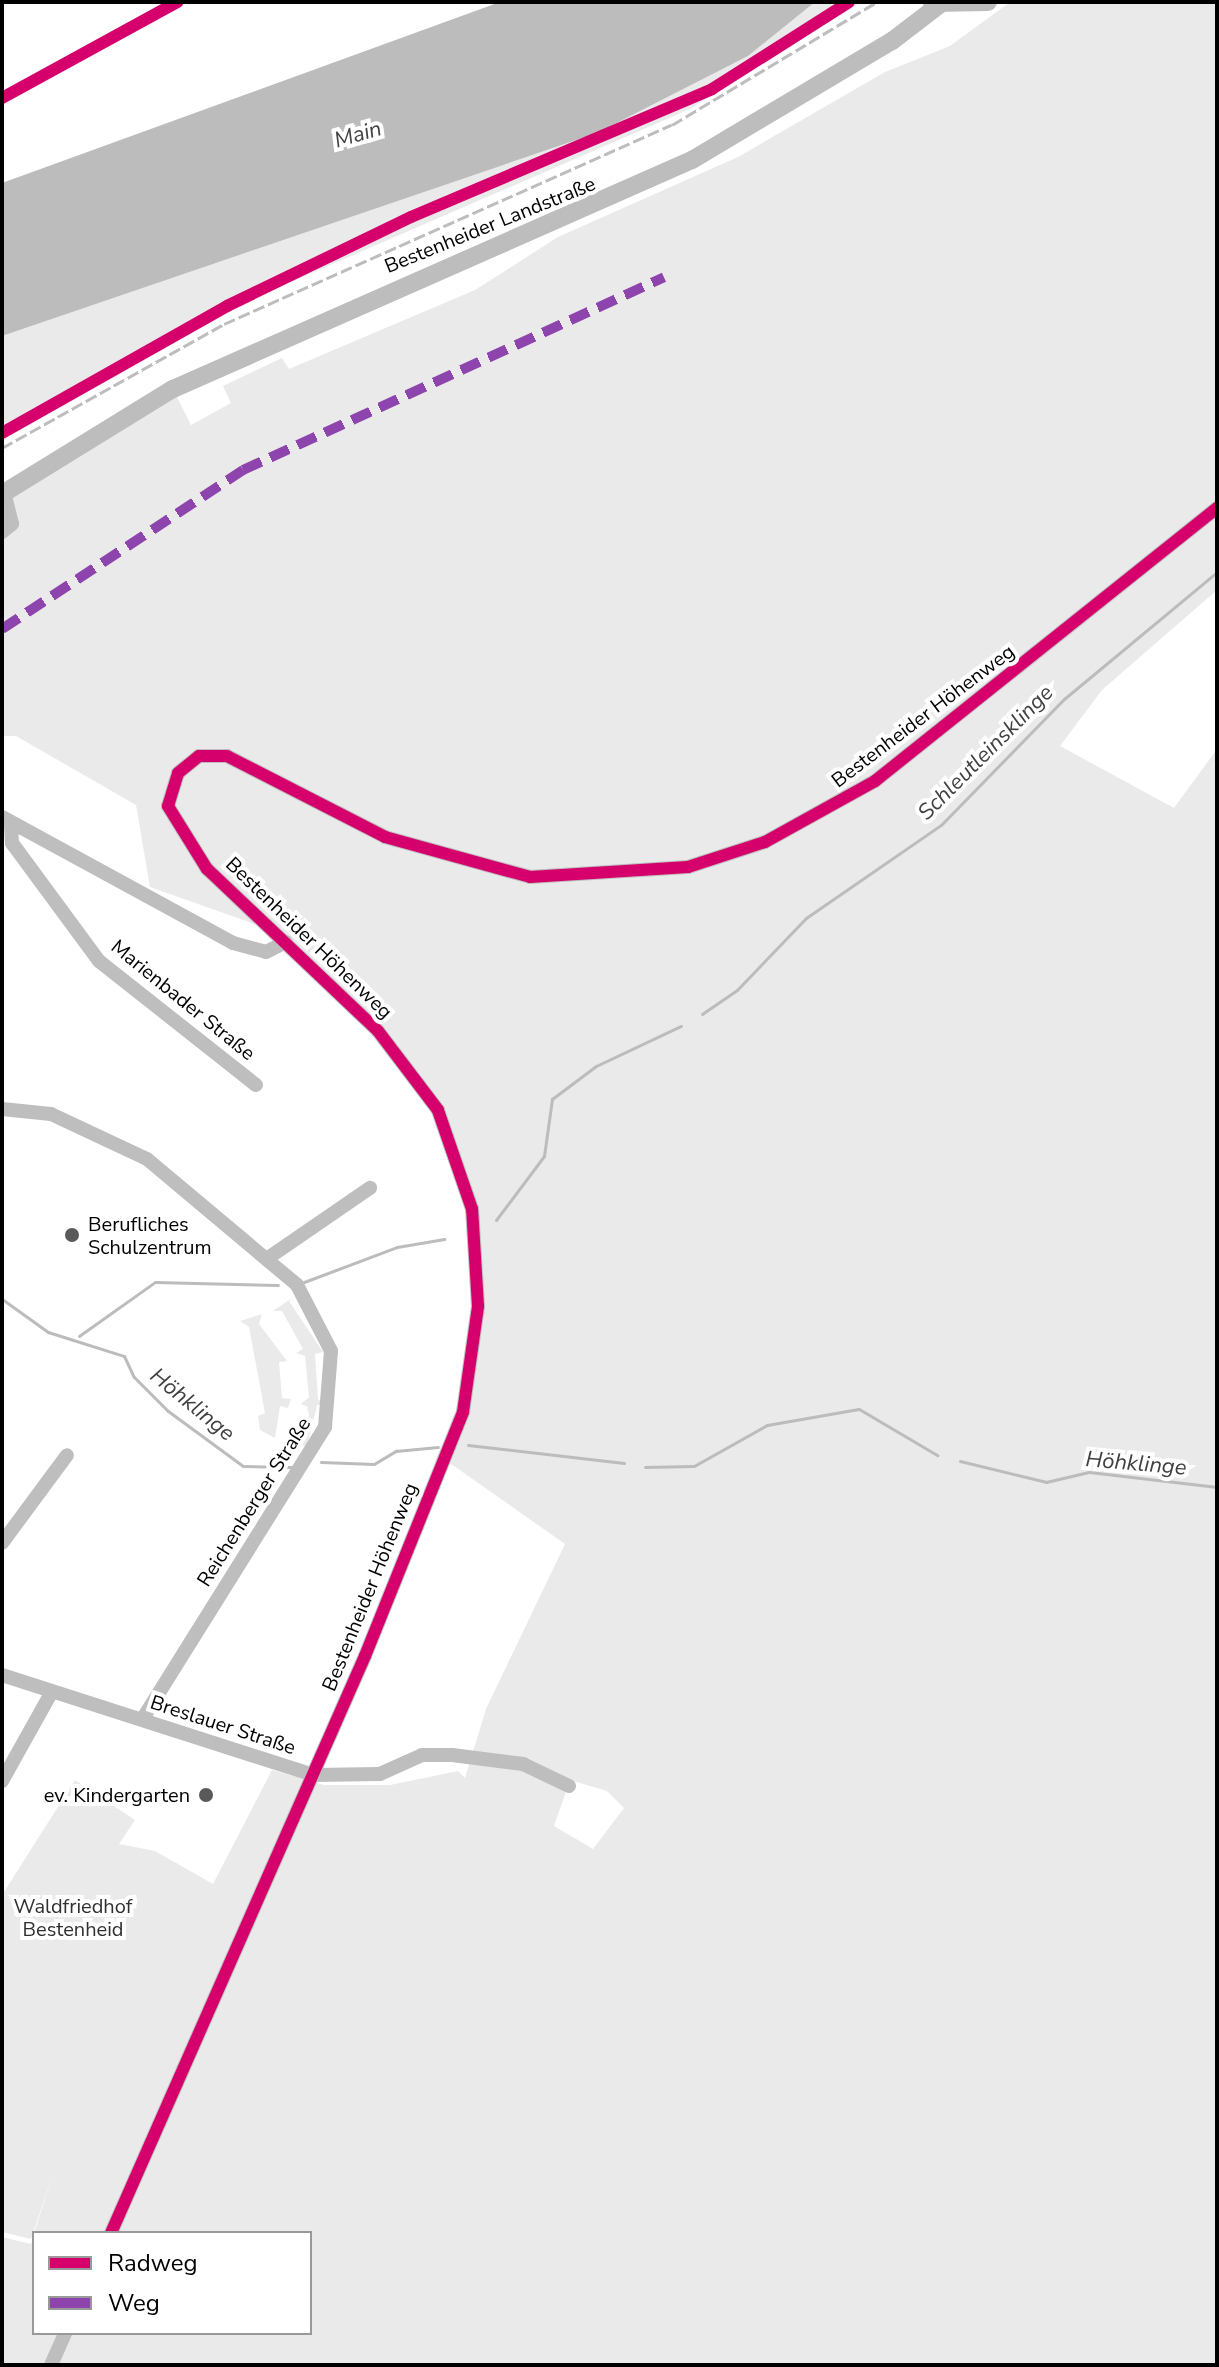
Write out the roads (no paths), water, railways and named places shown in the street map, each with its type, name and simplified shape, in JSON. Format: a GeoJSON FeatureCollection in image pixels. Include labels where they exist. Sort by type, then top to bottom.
{"type":"FeatureCollection","features":[{"type":"Feature","properties":{"kind":"main road"},"geometry":{"type":"LineString","coordinates":[[929,2],[988,2]]}},
{"type":"Feature","properties":{"kind":"main road","name":"Bestenheider Landstraße"},"geometry":{"type":"LineString","coordinates":[[3,494],[173,389],[692,160],[951,4]]}},
{"type":"Feature","properties":{"kind":"street"},"geometry":{"type":"LineString","coordinates":[[2,532],[12,524],[3,494]]}},
{"type":"Feature","properties":{"kind":"street","name":"Bestenheider Höhenweg"},"geometry":{"type":"LineString","coordinates":[[112,2231],[313,1775],[463,1412],[478,1306],[472,1209],[438,1110],[399,1054],[207,869],[168,806],[178,773],[199,756],[227,756],[385,837],[512,873],[624,876],[688,867],[765,842],[875,781],[1217,508]]}},
{"type":"Feature","properties":{"kind":"street","name":"Bestenheider Höhenweg"},"geometry":{"type":"LineString","coordinates":[[6,821],[233,943],[266,952],[286,942]]}},
{"type":"Feature","properties":{"kind":"street","name":"Marienbader Straße"},"geometry":{"type":"LineString","coordinates":[[6,821],[12,843],[99,961],[256,1085]]}},
{"type":"Feature","properties":{"kind":"street","name":"Reichenberger Straße"},"geometry":{"type":"LineString","coordinates":[[2,1109],[51,1114],[147,1159],[268,1258],[307,1299],[331,1351],[329,1416],[142,1720]]}},
{"type":"Feature","properties":{"kind":"street"},"geometry":{"type":"LineString","coordinates":[[268,1258],[370,1188]]}},
{"type":"Feature","properties":{"kind":"street"},"geometry":{"type":"LineString","coordinates":[[2,1543],[67,1455]]}},
{"type":"Feature","properties":{"kind":"street","name":"Breslauer Straße"},"geometry":{"type":"LineString","coordinates":[[2,1675],[50,1695],[142,1720],[313,1775],[380,1774],[422,1755],[452,1755],[523,1764],[569,1786]]}},
{"type":"Feature","properties":{"kind":"street"},"geometry":{"type":"LineString","coordinates":[[2,1781],[50,1695]]}},
{"type":"Feature","properties":{"kind":"street"},"geometry":{"type":"LineString","coordinates":[[51,2365],[64,2335]]}},
{"type":"Feature","properties":{"kind":"water","name":"Main"},"geometry":{"type":"Polygon","coordinates":[[[500,2],[815,2],[748,56],[597,133],[2,336],[2,183],[500,2]]]}},
{"type":"Feature","properties":{"kind":"waterway","name":"Schleutleinsklinge"},"geometry":{"type":"LineString","coordinates":[[702,1014],[737,990],[806,918],[941,825],[1064,699],[1217,572]]}},
{"type":"Feature","properties":{"kind":"waterway","name":"Schleutleinsklinge"},"geometry":{"type":"LineString","coordinates":[[496,1220],[544,1156],[552,1099],[596,1066],[681,1026]]}},
{"type":"Feature","properties":{"kind":"waterway","name":"Schleutleinsklinge"},"geometry":{"type":"LineString","coordinates":[[304,1282],[397,1247],[444,1239]]}},
{"type":"Feature","properties":{"kind":"waterway","name":"Schleutleinsklinge"},"geometry":{"type":"LineString","coordinates":[[79,1336],[155,1282],[278,1285]]}},
{"type":"Feature","properties":{"kind":"waterway","name":"Höhklinge"},"geometry":{"type":"LineString","coordinates":[[2,1299],[48,1332],[124,1356],[134,1377],[168,1411],[243,1466],[291,1467]]}},
{"type":"Feature","properties":{"kind":"waterway","name":"Höhklinge"},"geometry":{"type":"LineString","coordinates":[[645,1467],[694,1466],[767,1425],[859,1409],[937,1455]]}},
{"type":"Feature","properties":{"kind":"waterway","name":"Höhklinge"},"geometry":{"type":"LineString","coordinates":[[468,1445],[624,1463]]}},
{"type":"Feature","properties":{"kind":"waterway","name":"Höhklinge"},"geometry":{"type":"LineString","coordinates":[[321,1462],[374,1464],[396,1451],[438,1447]]}},
{"type":"Feature","properties":{"kind":"waterway","name":"Höhklinge"},"geometry":{"type":"LineString","coordinates":[[960,1461],[1046,1482],[1089,1472],[1217,1487]]}},
{"type":"Feature","properties":{"kind":"railway"},"geometry":{"type":"LineString","coordinates":[[2,448],[224,324],[672,125],[877,2]]}},
{"type":"Feature","properties":{"kind":"place","name":"Berufliches Schulzentrum"},"geometry":{"type":"Point","coordinates":[72,1235]}},
{"type":"Feature","properties":{"kind":"place","name":"ev. Kindergarten"},"geometry":{"type":"Point","coordinates":[206,1795]}},
{"type":"Feature","properties":{"kind":"park label","name":"Waldfriedhof Bestenheid"},"geometry":{"type":"Point","coordinates":[73,1918]}}]}
